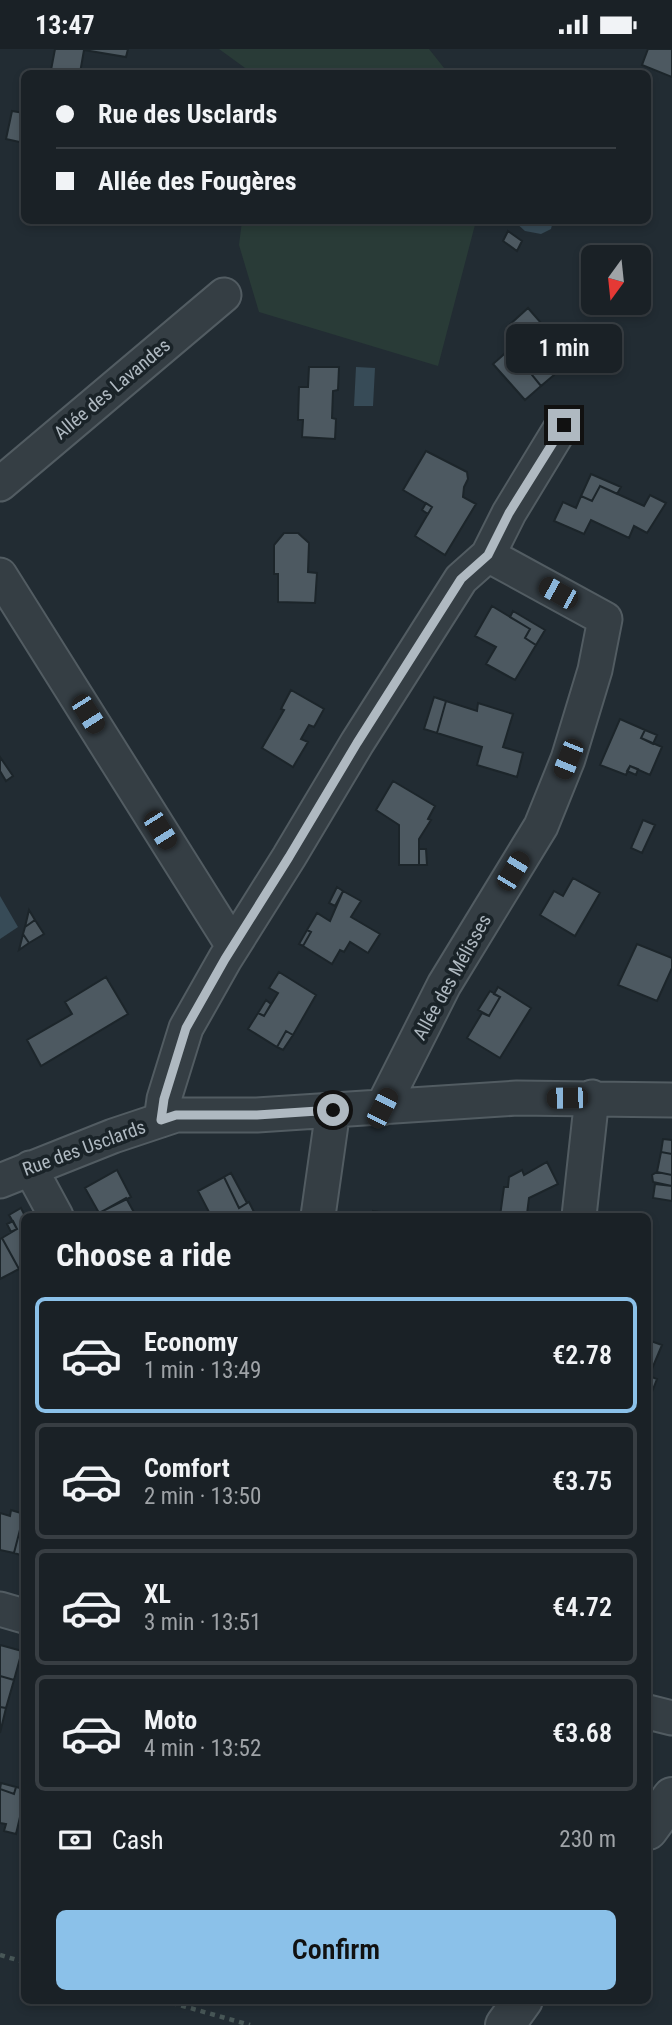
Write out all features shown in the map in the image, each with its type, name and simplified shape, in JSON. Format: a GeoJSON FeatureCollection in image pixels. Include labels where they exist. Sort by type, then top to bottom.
{"type":"FeatureCollection","features":[{"type":"Feature","properties":{"kind":"street","name":"Allée des Lavandes"},"geometry":{"type":"LineString","coordinates":[[0,484],[224,295]]}},
{"type":"Feature","properties":{"kind":"street"},"geometry":{"type":"LineString","coordinates":[[161,1120],[164,1099],[186,1028],[233,946],[461,579],[488,555],[509,513],[564,425]]}},
{"type":"Feature","properties":{"kind":"street","name":"Allée des Mélisses"},"geometry":{"type":"LineString","coordinates":[[382,1108],[444,985],[541,826],[568,759],[595,670],[603,632],[605,619],[488,555]]}},
{"type":"Feature","properties":{"kind":"street"},"geometry":{"type":"LineString","coordinates":[[0,575],[233,946]]}},
{"type":"Feature","properties":{"kind":"street"},"geometry":{"type":"LineString","coordinates":[[579,1213],[592,1097]]}},
{"type":"Feature","properties":{"kind":"street","name":"Rue des Usclards"},"geometry":{"type":"LineString","coordinates":[[15,1174],[176,1115],[257,1115],[517,1098],[672,1100]]}},
{"type":"Feature","properties":{"kind":"street"},"geometry":{"type":"LineString","coordinates":[[318,1213],[333,1110]]}},
{"type":"Feature","properties":{"kind":"street"},"geometry":{"type":"LineString","coordinates":[[15,1174],[53,1213]]}},
{"type":"Feature","properties":{"kind":"street"},"geometry":{"type":"LineString","coordinates":[[0,1609],[21,1615]]}},
{"type":"Feature","properties":{"kind":"street"},"geometry":{"type":"LineString","coordinates":[[651,1713],[672,1719]]}},
{"type":"Feature","properties":{"kind":"street"},"geometry":{"type":"LineString","coordinates":[[651,1826],[672,1797]]}},
{"type":"Feature","properties":{"kind":"street"},"geometry":{"type":"LineString","coordinates":[[505,2025],[520,2004]]}},
{"type":"Feature","properties":{"kind":"path"},"geometry":{"type":"LineString","coordinates":[[0,1955],[21,1961]]}},
{"type":"Feature","properties":{"kind":"path"},"geometry":{"type":"LineString","coordinates":[[176,2004],[250,2025]]}},
{"type":"Feature","properties":{"kind":"green space"},"geometry":{"type":"Polygon","coordinates":[[[219,49],[429,49],[446,70],[248,70],[219,49]]]}},
{"type":"Feature","properties":{"kind":"green space"},"geometry":{"type":"Polygon","coordinates":[[[242,224],[475,224],[438,366],[259,312],[239,245],[242,224]]]}},
{"type":"Feature","properties":{"kind":"water"},"geometry":{"type":"Polygon","coordinates":[[[517,224],[552,224],[551,229],[541,234],[525,231],[517,224]]]}},
{"type":"Feature","properties":{"kind":"water"},"geometry":{"type":"Polygon","coordinates":[[[356,367],[375,368],[373,406],[354,406],[356,367]]]}},
{"type":"Feature","properties":{"kind":"water"},"geometry":{"type":"Polygon","coordinates":[[[0,896],[18,927],[0,939],[0,896]]]}},
{"type":"Feature","properties":{"kind":"building"},"geometry":{"type":"Polygon","coordinates":[[[55,49],[128,49],[126,57],[84,50],[81,70],[51,70],[55,49]]]}},
{"type":"Feature","properties":{"kind":"building"},"geometry":{"type":"Polygon","coordinates":[[[648,49],[672,49],[672,77],[642,65],[648,49]]]}},
{"type":"Feature","properties":{"kind":"building"},"geometry":{"type":"Polygon","coordinates":[[[12,111],[21,112],[21,142],[6,139],[12,111]]]}},
{"type":"Feature","properties":{"kind":"building"},"geometry":{"type":"Polygon","coordinates":[[[508,231],[522,241],[517,251],[503,241],[508,231]]]}},
{"type":"Feature","properties":{"kind":"building"},"geometry":{"type":"Polygon","coordinates":[[[528,308],[542,324],[534,330],[556,355],[532,375],[541,386],[525,400],[493,364],[520,340],[507,327],[528,308]]]}},
{"type":"Feature","properties":{"kind":"building"},"geometry":{"type":"Polygon","coordinates":[[[542,324],[564,348],[556,355],[534,330],[542,324]]]}},
{"type":"Feature","properties":{"kind":"building"},"geometry":{"type":"Polygon","coordinates":[[[544,365],[554,375],[541,386],[532,375],[544,365]]]}},
{"type":"Feature","properties":{"kind":"building"},"geometry":{"type":"Polygon","coordinates":[[[309,367],[339,367],[338,390],[333,391],[332,418],[336,419],[335,439],[302,437],[303,420],[298,420],[299,387],[308,387],[309,367]]]}},
{"type":"Feature","properties":{"kind":"building"},"geometry":{"type":"Polygon","coordinates":[[[426,451],[467,472],[463,497],[476,504],[445,555],[415,536],[432,507],[403,490],[426,451]]]}},
{"type":"Feature","properties":{"kind":"building"},"geometry":{"type":"Polygon","coordinates":[[[591,474],[621,487],[617,494],[600,486],[592,501],[581,496],[591,474]]]}},
{"type":"Feature","properties":{"kind":"building"},"geometry":{"type":"Polygon","coordinates":[[[600,486],[644,506],[650,495],[666,503],[647,533],[634,526],[629,538],[591,520],[584,534],[554,521],[563,502],[576,508],[581,496],[592,501],[600,486]]]}},
{"type":"Feature","properties":{"kind":"building"},"geometry":{"type":"Polygon","coordinates":[[[426,503],[432,507],[428,514],[422,510],[426,503]]]}},
{"type":"Feature","properties":{"kind":"building"},"geometry":{"type":"Polygon","coordinates":[[[284,533],[298,533],[309,543],[308,572],[317,573],[315,603],[278,602],[274,545],[284,533]]]}},
{"type":"Feature","properties":{"kind":"building"},"geometry":{"type":"Polygon","coordinates":[[[492,606],[530,629],[525,638],[536,645],[515,680],[486,664],[496,647],[475,636],[492,606]]]}},
{"type":"Feature","properties":{"kind":"building"},"geometry":{"type":"Polygon","coordinates":[[[513,611],[545,630],[536,645],[525,638],[530,629],[510,617],[513,611]]]}},
{"type":"Feature","properties":{"kind":"building"},"geometry":{"type":"Polygon","coordinates":[[[291,690],[324,709],[314,727],[309,725],[301,739],[308,742],[293,767],[262,748],[284,710],[281,709],[291,690]]]}},
{"type":"Feature","properties":{"kind":"building"},"geometry":{"type":"Polygon","coordinates":[[[434,697],[446,701],[437,733],[424,729],[434,697]]]}},
{"type":"Feature","properties":{"kind":"building"},"geometry":{"type":"Polygon","coordinates":[[[446,701],[477,711],[478,703],[513,714],[503,747],[523,753],[517,777],[477,765],[482,747],[437,733],[446,701]]]}},
{"type":"Feature","properties":{"kind":"building"},"geometry":{"type":"Polygon","coordinates":[[[620,719],[645,730],[641,738],[662,747],[650,775],[630,766],[626,775],[600,765],[620,719]]]}},
{"type":"Feature","properties":{"kind":"building"},"geometry":{"type":"Polygon","coordinates":[[[645,730],[657,735],[653,744],[641,738],[645,730]]]}},
{"type":"Feature","properties":{"kind":"building"},"geometry":{"type":"Polygon","coordinates":[[[0,757],[13,776],[6,781],[0,771],[0,757]]]}},
{"type":"Feature","properties":{"kind":"building"},"geometry":{"type":"Polygon","coordinates":[[[630,766],[638,769],[636,775],[627,771],[630,766]]]}},
{"type":"Feature","properties":{"kind":"building"},"geometry":{"type":"Polygon","coordinates":[[[393,781],[435,806],[428,819],[431,820],[419,839],[419,865],[399,865],[399,825],[376,810],[393,781]]]}},
{"type":"Feature","properties":{"kind":"building"},"geometry":{"type":"Polygon","coordinates":[[[643,820],[655,825],[642,853],[631,848],[643,820]]]}},
{"type":"Feature","properties":{"kind":"building"},"geometry":{"type":"Polygon","coordinates":[[[419,849],[426,849],[427,865],[419,865],[419,849]]]}},
{"type":"Feature","properties":{"kind":"building"},"geometry":{"type":"Polygon","coordinates":[[[573,878],[600,893],[575,936],[540,915],[554,891],[563,896],[573,878]]]}},
{"type":"Feature","properties":{"kind":"building"},"geometry":{"type":"Polygon","coordinates":[[[337,887],[343,891],[335,906],[329,903],[337,887]]]}},
{"type":"Feature","properties":{"kind":"building"},"geometry":{"type":"Polygon","coordinates":[[[343,891],[361,901],[351,917],[380,934],[368,953],[350,942],[344,952],[340,950],[332,964],[303,946],[311,932],[307,930],[317,913],[330,921],[343,891]]]}},
{"type":"Feature","properties":{"kind":"building"},"geometry":{"type":"Polygon","coordinates":[[[29,910],[35,920],[25,927],[29,910]]]}},
{"type":"Feature","properties":{"kind":"building"},"geometry":{"type":"Polygon","coordinates":[[[35,920],[44,934],[29,943],[23,934],[25,927],[35,920]]]}},
{"type":"Feature","properties":{"kind":"building"},"geometry":{"type":"Polygon","coordinates":[[[307,930],[311,932],[303,946],[299,944],[307,930]]]}},
{"type":"Feature","properties":{"kind":"building"},"geometry":{"type":"Polygon","coordinates":[[[23,934],[29,943],[19,950],[23,934]]]}},
{"type":"Feature","properties":{"kind":"building"},"geometry":{"type":"Polygon","coordinates":[[[637,944],[672,958],[672,968],[657,1001],[618,985],[637,944]]]}},
{"type":"Feature","properties":{"kind":"building"},"geometry":{"type":"Polygon","coordinates":[[[279,972],[316,995],[293,1035],[286,1031],[277,1047],[248,1029],[258,1013],[264,1016],[278,993],[269,988],[279,972]]]}},
{"type":"Feature","properties":{"kind":"building"},"geometry":{"type":"Polygon","coordinates":[[[106,977],[128,1014],[41,1066],[27,1040],[72,1014],[65,1002],[106,977]]]}},
{"type":"Feature","properties":{"kind":"building"},"geometry":{"type":"Polygon","coordinates":[[[498,987],[531,1008],[500,1058],[467,1038],[482,1013],[489,1016],[500,997],[494,994],[498,987]]]}},
{"type":"Feature","properties":{"kind":"building"},"geometry":{"type":"Polygon","coordinates":[[[490,991],[500,997],[489,1016],[478,1010],[490,991]]]}},
{"type":"Feature","properties":{"kind":"building"},"geometry":{"type":"Polygon","coordinates":[[[266,1000],[271,1004],[264,1016],[258,1013],[266,1000]]]}},
{"type":"Feature","properties":{"kind":"building"},"geometry":{"type":"Polygon","coordinates":[[[286,1031],[293,1035],[283,1050],[277,1047],[286,1031]]]}},
{"type":"Feature","properties":{"kind":"building"},"geometry":{"type":"Polygon","coordinates":[[[663,1139],[672,1140],[672,1154],[661,1152],[663,1139]]]}},
{"type":"Feature","properties":{"kind":"building"},"geometry":{"type":"Polygon","coordinates":[[[661,1152],[672,1154],[672,1175],[657,1172],[661,1152]]]}},
{"type":"Feature","properties":{"kind":"building"},"geometry":{"type":"Polygon","coordinates":[[[547,1162],[558,1184],[529,1198],[527,1213],[500,1213],[504,1187],[508,1187],[509,1177],[522,1170],[524,1175],[547,1162]]]}},
{"type":"Feature","properties":{"kind":"building"},"geometry":{"type":"Polygon","coordinates":[[[117,1170],[131,1197],[99,1213],[85,1188],[117,1170]]]}},
{"type":"Feature","properties":{"kind":"building"},"geometry":{"type":"Polygon","coordinates":[[[657,1172],[672,1175],[672,1186],[653,1182],[652,1175],[657,1172]]]}},
{"type":"Feature","properties":{"kind":"building"},"geometry":{"type":"Polygon","coordinates":[[[231,1173],[247,1203],[239,1208],[224,1177],[231,1173]]]}},
{"type":"Feature","properties":{"kind":"building"},"geometry":{"type":"Polygon","coordinates":[[[224,1177],[239,1208],[249,1202],[254,1213],[209,1213],[198,1191],[224,1177]]]}},
{"type":"Feature","properties":{"kind":"building"},"geometry":{"type":"Polygon","coordinates":[[[655,1184],[672,1186],[672,1201],[653,1198],[655,1184]]]}},
{"type":"Feature","properties":{"kind":"building"},"geometry":{"type":"Polygon","coordinates":[[[126,1198],[134,1213],[99,1213],[126,1198]]]}},
{"type":"Feature","properties":{"kind":"building"},"geometry":{"type":"Polygon","coordinates":[[[21,1208],[24,1213],[21,1213],[19,1269],[2,1238],[17,1229],[9,1215],[21,1208]]]}},
{"type":"Feature","properties":{"kind":"building"},"geometry":{"type":"Polygon","coordinates":[[[13,1221],[17,1229],[11,1232],[7,1224],[13,1221]]]}},
{"type":"Feature","properties":{"kind":"building"},"geometry":{"type":"Polygon","coordinates":[[[2,1238],[19,1269],[0,1279],[0,1239],[2,1238]]]}},
{"type":"Feature","properties":{"kind":"building"},"geometry":{"type":"Polygon","coordinates":[[[651,1341],[662,1345],[651,1371],[651,1341]]]}},
{"type":"Feature","properties":{"kind":"building"},"geometry":{"type":"Polygon","coordinates":[[[651,1377],[657,1379],[651,1394],[651,1377]]]}},
{"type":"Feature","properties":{"kind":"building"},"geometry":{"type":"Polygon","coordinates":[[[11,1510],[21,1513],[21,1526],[14,1553],[0,1550],[0,1513],[10,1516],[11,1510]]]}},
{"type":"Feature","properties":{"kind":"building"},"geometry":{"type":"Polygon","coordinates":[[[21,1526],[21,1555],[14,1553],[21,1526]]]}},
{"type":"Feature","properties":{"kind":"building"},"geometry":{"type":"Polygon","coordinates":[[[0,1645],[21,1651],[14,1680],[0,1676],[0,1645]]]}},
{"type":"Feature","properties":{"kind":"building"},"geometry":{"type":"Polygon","coordinates":[[[0,1676],[14,1680],[6,1708],[0,1707],[0,1676]]]}},
{"type":"Feature","properties":{"kind":"building"},"geometry":{"type":"Polygon","coordinates":[[[0,1707],[6,1708],[0,1733],[0,1707]]]}},
{"type":"Feature","properties":{"kind":"building"},"geometry":{"type":"Polygon","coordinates":[[[1,1783],[16,1787],[14,1794],[0,1789],[1,1783]]]}},
{"type":"Feature","properties":{"kind":"building"},"geometry":{"type":"Polygon","coordinates":[[[16,1787],[21,1788],[21,1813],[16,1834],[4,1831],[6,1824],[0,1823],[0,1789],[14,1794],[16,1787]]]}},
{"type":"Feature","properties":{"kind":"route"},"geometry":{"type":"LineString","coordinates":[[333,1110],[257,1115],[176,1115],[161,1120],[164,1099],[186,1028],[225,959],[461,579],[488,555],[509,513],[564,425]]}}]}
